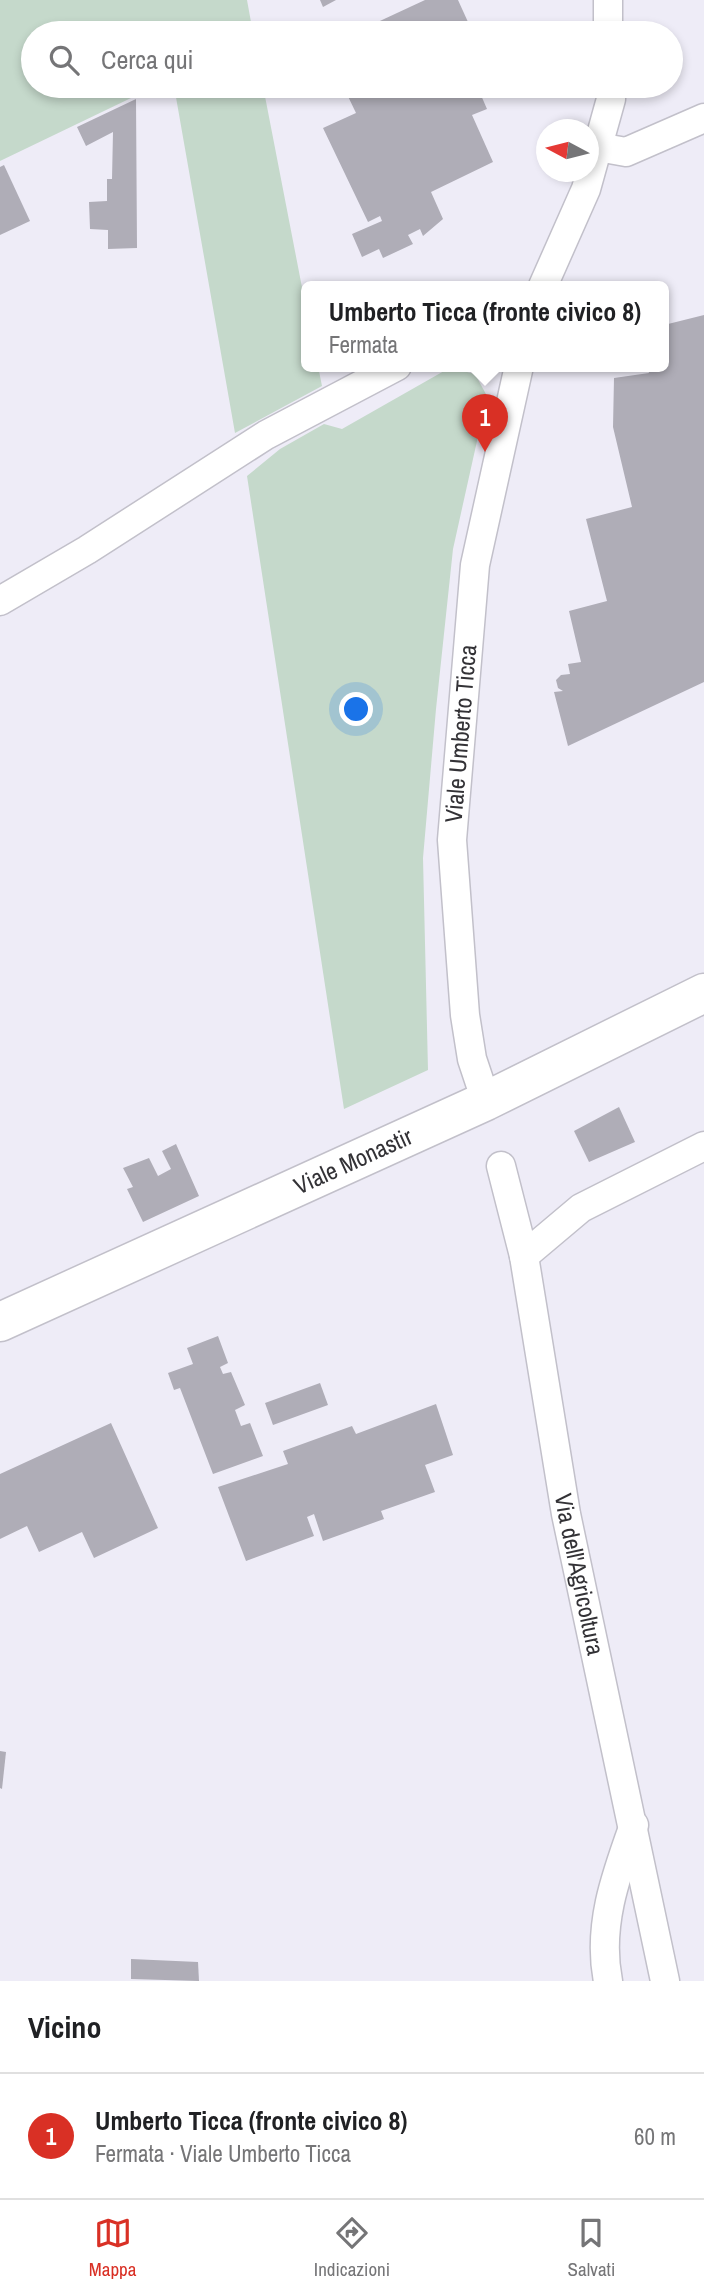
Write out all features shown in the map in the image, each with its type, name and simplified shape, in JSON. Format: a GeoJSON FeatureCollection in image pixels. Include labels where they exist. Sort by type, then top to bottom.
{"type":"FeatureCollection","features":[{"type":"Feature","properties":{"kind":"main road","name":"Viale Monastir"},"geometry":{"type":"LineString","coordinates":[[0,1322],[486,1101],[704,993]]}},
{"type":"Feature","properties":{"kind":"street"},"geometry":{"type":"LineString","coordinates":[[607,0],[608,21]]}},
{"type":"Feature","properties":{"kind":"street"},"geometry":{"type":"LineString","coordinates":[[599,143],[611,98]]}},
{"type":"Feature","properties":{"kind":"street"},"geometry":{"type":"LineString","coordinates":[[599,147],[626,152],[704,118]]}},
{"type":"Feature","properties":{"kind":"street"},"geometry":{"type":"LineString","coordinates":[[545,281],[588,182]]}},
{"type":"Feature","properties":{"kind":"street"},"geometry":{"type":"LineString","coordinates":[[0,601],[87,551],[266,435],[386,372]]}},
{"type":"Feature","properties":{"kind":"street","name":"Viale Umberto Ticca"},"geometry":{"type":"LineString","coordinates":[[486,1101],[472,1059],[465,1015],[452,840],[474,565],[518,372]]}},
{"type":"Feature","properties":{"kind":"street"},"geometry":{"type":"LineString","coordinates":[[524,1256],[581,1208],[704,1146]]}},
{"type":"Feature","properties":{"kind":"street","name":"Via dell'Agricoltura"},"geometry":{"type":"LineString","coordinates":[[501,1166],[524,1256],[566,1514],[665,1981]]}},
{"type":"Feature","properties":{"kind":"street"},"geometry":{"type":"LineString","coordinates":[[608,1981],[606,1966],[610,1891],[634,1825]]}},
{"type":"Feature","properties":{"kind":"green space"},"geometry":{"type":"Polygon","coordinates":[[[0,0],[247,0],[251,21],[21,21],[21,98],[131,98],[0,161],[0,0]]]}},
{"type":"Feature","properties":{"kind":"green space"},"geometry":{"type":"Polygon","coordinates":[[[176,98],[265,98],[301,282],[301,372],[319,372],[322,386],[235,433],[176,98]]]}},
{"type":"Feature","properties":{"kind":"green space"},"geometry":{"type":"Polygon","coordinates":[[[442,372],[475,374],[487,396],[453,549],[436,709],[423,858],[428,1070],[344,1109],[247,476],[280,449],[324,424],[342,429],[442,372]]]}},
{"type":"Feature","properties":{"kind":"building"},"geometry":{"type":"Polygon","coordinates":[[[320,0],[336,0],[323,7],[320,0]]]}},
{"type":"Feature","properties":{"kind":"building"},"geometry":{"type":"Polygon","coordinates":[[[425,0],[458,0],[468,21],[380,21],[425,0]]]}},
{"type":"Feature","properties":{"kind":"building"},"geometry":{"type":"Polygon","coordinates":[[[349,98],[482,98],[487,109],[472,115],[493,162],[431,192],[443,219],[423,236],[420,229],[408,235],[413,244],[383,258],[379,249],[362,257],[352,234],[382,221],[380,216],[368,222],[323,128],[356,113],[349,98]]]}},
{"type":"Feature","properties":{"kind":"building"},"geometry":{"type":"Polygon","coordinates":[[[136,99],[137,248],[108,249],[108,230],[90,229],[89,202],[107,201],[107,179],[112,179],[113,132],[86,146],[77,127],[136,99]]]}},
{"type":"Feature","properties":{"kind":"building"},"geometry":{"type":"Polygon","coordinates":[[[4,165],[30,221],[0,235],[0,167],[4,165]]]}},
{"type":"Feature","properties":{"kind":"building"},"geometry":{"type":"Polygon","coordinates":[[[704,315],[704,682],[568,746],[554,692],[563,691],[558,688],[556,680],[561,675],[570,674],[568,664],[581,662],[569,611],[607,601],[586,519],[632,507],[613,427],[614,378],[649,372],[669,372],[669,324],[704,315]]]}},
{"type":"Feature","properties":{"kind":"building"},"geometry":{"type":"Polygon","coordinates":[[[619,1107],[635,1142],[589,1162],[574,1131],[619,1107]]]}},
{"type":"Feature","properties":{"kind":"building"},"geometry":{"type":"Polygon","coordinates":[[[176,1144],[199,1196],[143,1222],[127,1189],[133,1187],[123,1168],[149,1158],[158,1176],[171,1169],[162,1151],[176,1144]]]}},
{"type":"Feature","properties":{"kind":"building"},"geometry":{"type":"Polygon","coordinates":[[[218,1336],[228,1363],[220,1367],[223,1374],[231,1372],[245,1405],[235,1410],[241,1426],[250,1423],[263,1456],[213,1474],[180,1388],[174,1390],[168,1373],[193,1364],[187,1348],[218,1336]]]}},
{"type":"Feature","properties":{"kind":"building"},"geometry":{"type":"Polygon","coordinates":[[[320,1383],[328,1405],[273,1425],[265,1403],[320,1383]]]}},
{"type":"Feature","properties":{"kind":"building"},"geometry":{"type":"Polygon","coordinates":[[[436,1404],[453,1455],[425,1465],[435,1492],[381,1511],[384,1519],[323,1541],[314,1514],[307,1517],[314,1536],[246,1561],[218,1487],[288,1464],[283,1451],[352,1426],[356,1434],[436,1404]]]}},
{"type":"Feature","properties":{"kind":"building"},"geometry":{"type":"Polygon","coordinates":[[[111,1423],[158,1528],[94,1558],[82,1532],[39,1552],[27,1526],[0,1539],[0,1474],[111,1423]]]}},
{"type":"Feature","properties":{"kind":"building"},"geometry":{"type":"Polygon","coordinates":[[[0,1751],[6,1752],[2,1789],[0,1788],[0,1751]]]}},
{"type":"Feature","properties":{"kind":"building"},"geometry":{"type":"Polygon","coordinates":[[[131,1959],[198,1962],[199,1981],[131,1979],[131,1959]]]}},
{"type":"Feature","properties":{"kind":"place","name":"Umberto Ticca (fronte civico 8)"},"geometry":{"type":"Point","coordinates":[485,452]}}]}
